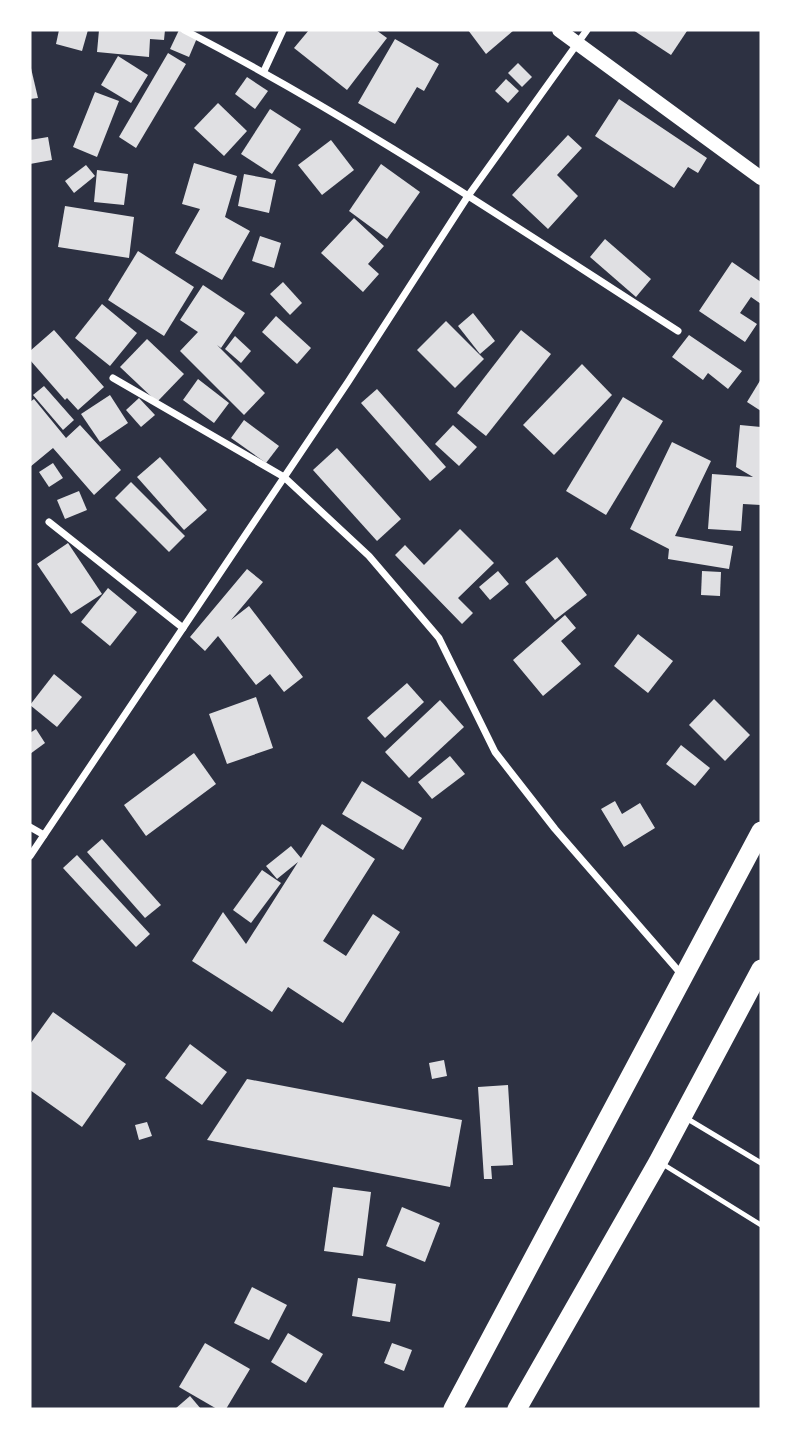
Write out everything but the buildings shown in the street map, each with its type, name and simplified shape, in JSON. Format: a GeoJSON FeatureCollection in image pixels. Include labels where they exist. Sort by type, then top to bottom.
{"type":"FeatureCollection","features":[{"type":"Feature","properties":{"kind":"highway"},"geometry":{"type":"LineString","coordinates":[[453,1409],[761,831]]}},
{"type":"Feature","properties":{"kind":"highway"},"geometry":{"type":"LineString","coordinates":[[517,1409],[658,1162],[761,969]]}},
{"type":"Feature","properties":{"kind":"main road"},"geometry":{"type":"LineString","coordinates":[[559,30],[761,178]]}},
{"type":"Feature","properties":{"kind":"street"},"geometry":{"type":"LineString","coordinates":[[184,30],[264,71],[468,196],[678,331]]}},
{"type":"Feature","properties":{"kind":"street"},"geometry":{"type":"LineString","coordinates":[[264,71],[284,30]]}},
{"type":"Feature","properties":{"kind":"street"},"geometry":{"type":"LineString","coordinates":[[30,856],[468,196],[587,30]]}},
{"type":"Feature","properties":{"kind":"street"},"geometry":{"type":"LineString","coordinates":[[113,378],[284,477],[369,556],[439,638],[495,752],[555,829],[682,975]]}},
{"type":"Feature","properties":{"kind":"street"},"geometry":{"type":"LineString","coordinates":[[49,522],[183,628]]}},
{"type":"Feature","properties":{"kind":"street"},"geometry":{"type":"LineString","coordinates":[[30,827],[44,835]]}},
{"type":"Feature","properties":{"kind":"lane"},"geometry":{"type":"LineString","coordinates":[[682,1116],[761,1163]]}},
{"type":"Feature","properties":{"kind":"lane"},"geometry":{"type":"LineString","coordinates":[[658,1162],[761,1225]]}}]}
